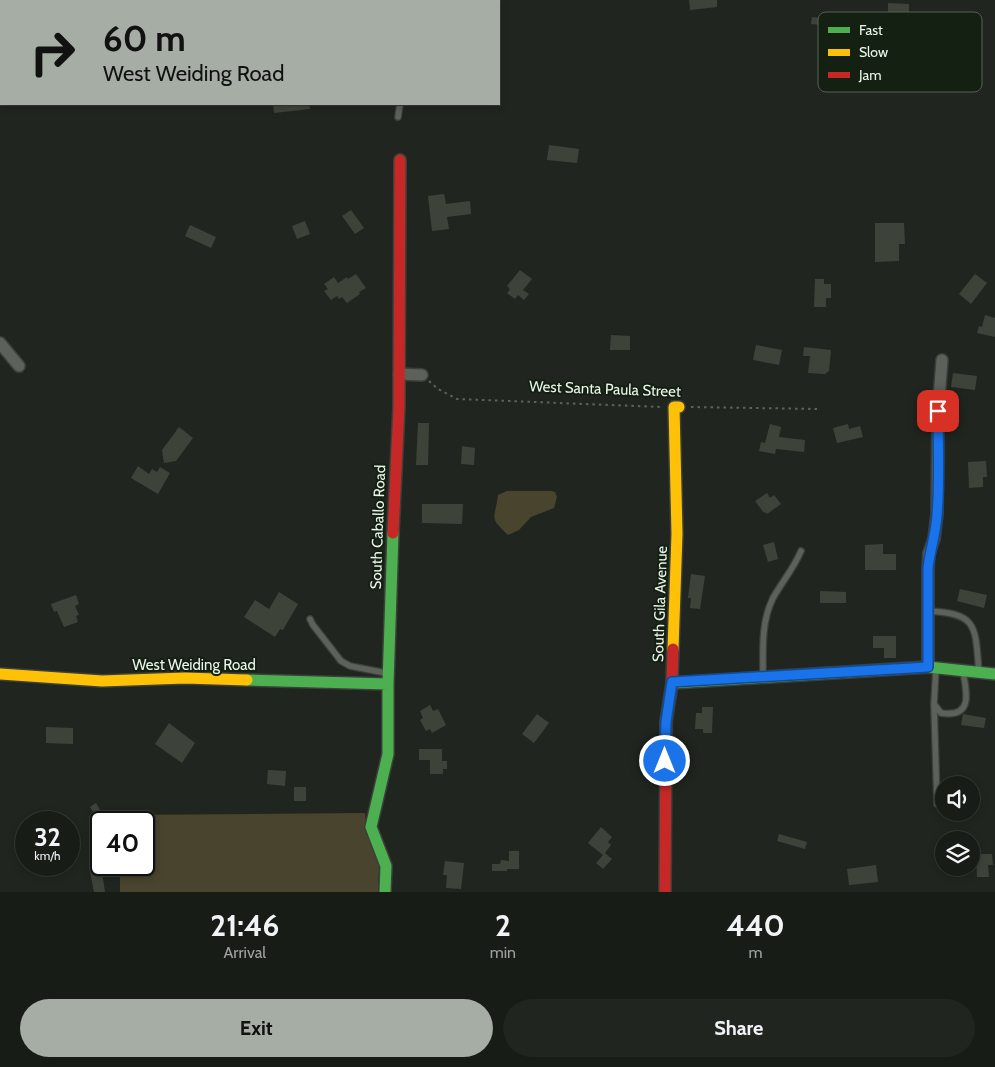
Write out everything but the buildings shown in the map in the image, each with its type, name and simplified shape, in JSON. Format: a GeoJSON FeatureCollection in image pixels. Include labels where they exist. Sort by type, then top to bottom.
{"type":"FeatureCollection","features":[{"type":"Feature","properties":{"kind":"street","name":"South Caballo Road"},"geometry":{"type":"LineString","coordinates":[[386,892],[386,866],[371,827],[388,754],[388,679],[399,374],[400,160]]}},
{"type":"Feature","properties":{"kind":"street"},"geometry":{"type":"LineString","coordinates":[[0,343],[20,366]]}},
{"type":"Feature","properties":{"kind":"street"},"geometry":{"type":"LineString","coordinates":[[932,668],[927,611],[928,568],[937,514],[938,411],[942,360]]}},
{"type":"Feature","properties":{"kind":"street"},"geometry":{"type":"LineString","coordinates":[[399,374],[422,375]]}},
{"type":"Feature","properties":{"kind":"street","name":"South Gila Avenue"},"geometry":{"type":"LineString","coordinates":[[665,892],[666,722],[672,682],[677,534],[676,407]]}},
{"type":"Feature","properties":{"kind":"street"},"geometry":{"type":"LineString","coordinates":[[672,682],[932,668],[995,674]]}},
{"type":"Feature","properties":{"kind":"street","name":"West Weiding Road"},"geometry":{"type":"LineString","coordinates":[[0,674],[102,681],[185,678],[388,679]]}},
{"type":"Feature","properties":{"kind":"lane"},"geometry":{"type":"LineString","coordinates":[[398,117],[400,105]]}},
{"type":"Feature","properties":{"kind":"lane"},"geometry":{"type":"LineString","coordinates":[[763,678],[764,627],[767,612],[801,551]]}},
{"type":"Feature","properties":{"kind":"lane"},"geometry":{"type":"LineString","coordinates":[[927,611],[955,614],[969,622],[975,631],[979,672]]}},
{"type":"Feature","properties":{"kind":"lane"},"geometry":{"type":"LineString","coordinates":[[310,619],[341,661],[388,679]]}},
{"type":"Feature","properties":{"kind":"lane"},"geometry":{"type":"LineString","coordinates":[[932,668],[936,776]]}},
{"type":"Feature","properties":{"kind":"lane"},"geometry":{"type":"LineString","coordinates":[[934,704],[941,713],[948,714],[962,709],[966,705],[967,695],[963,670]]}},
{"type":"Feature","properties":{"kind":"path","name":"West Santa Paula Street"},"geometry":{"type":"LineString","coordinates":[[422,375],[438,389],[458,399],[676,407],[818,409]]}},
{"type":"Feature","properties":{"kind":"shaded area"},"geometry":{"type":"Polygon","coordinates":[[[507,491],[555,492],[557,497],[554,508],[531,517],[519,530],[508,535],[495,521],[498,495],[507,491]]]}},
{"type":"Feature","properties":{"kind":"shaded area"},"geometry":{"type":"Polygon","coordinates":[[[365,813],[366,826],[379,866],[378,892],[120,892],[120,876],[155,876],[155,815],[365,813]]]}},
{"type":"Feature","properties":{"kind":"traffic: fast"},"geometry":{"type":"LineString","coordinates":[[385,892],[386,866],[371,827],[388,754],[388,684],[393,533]]}},
{"type":"Feature","properties":{"kind":"traffic: fast"},"geometry":{"type":"LineString","coordinates":[[672,683],[928,667],[995,674]]}},
{"type":"Feature","properties":{"kind":"traffic: fast"},"geometry":{"type":"LineString","coordinates":[[247,680],[388,684]]}},
{"type":"Feature","properties":{"kind":"traffic: slow"},"geometry":{"type":"LineString","coordinates":[[673,649],[677,534],[674,407],[679,407]]}},
{"type":"Feature","properties":{"kind":"traffic: slow"},"geometry":{"type":"LineString","coordinates":[[0,674],[102,681],[185,678],[247,680]]}},
{"type":"Feature","properties":{"kind":"traffic: jam"},"geometry":{"type":"LineString","coordinates":[[393,533],[399,407],[400,160]]}},
{"type":"Feature","properties":{"kind":"traffic: jam"},"geometry":{"type":"LineString","coordinates":[[665,892],[666,722],[672,683],[673,649]]}},
{"type":"Feature","properties":{"kind":"route"},"geometry":{"type":"LineString","coordinates":[[665,761],[666,722],[672,682],[928,667],[927,589],[928,568],[937,514],[938,411]]}}]}
